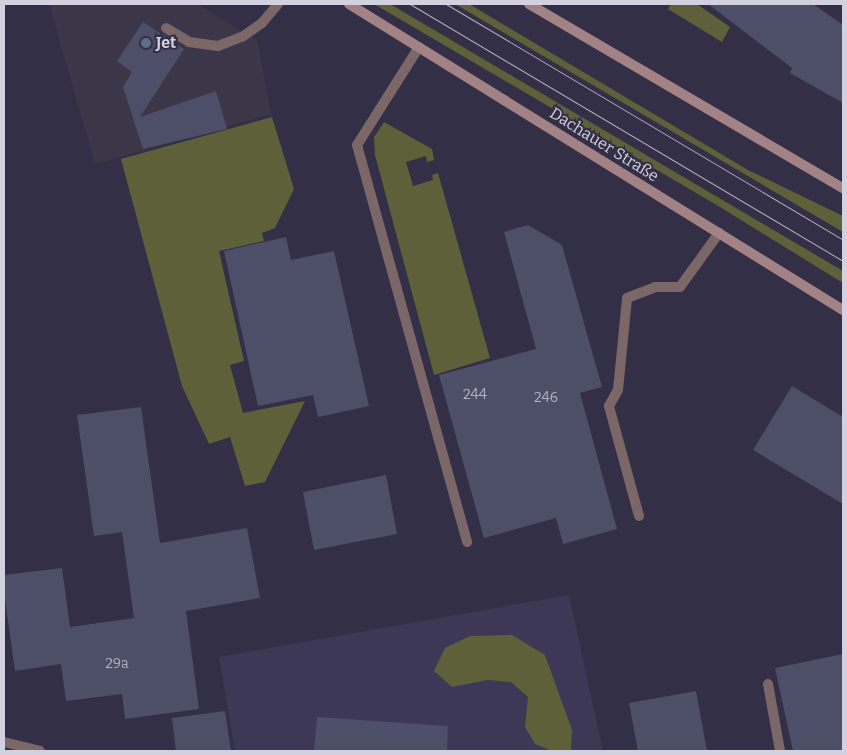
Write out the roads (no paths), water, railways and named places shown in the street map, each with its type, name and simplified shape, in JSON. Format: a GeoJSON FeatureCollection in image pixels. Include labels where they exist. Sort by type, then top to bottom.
{"type":"FeatureCollection","features":[{"type":"Feature","properties":{"kind":"main road","name":"Dachauer Straße"},"geometry":{"type":"LineString","coordinates":[[349,4],[843,310]]}},
{"type":"Feature","properties":{"kind":"main road"},"geometry":{"type":"LineString","coordinates":[[530,4],[843,188]]}},
{"type":"Feature","properties":{"kind":"street"},"geometry":{"type":"LineString","coordinates":[[166,28],[189,42],[218,46],[242,37],[262,23],[278,4]]}},
{"type":"Feature","properties":{"kind":"street"},"geometry":{"type":"LineString","coordinates":[[419,47],[357,145],[467,542]]}},
{"type":"Feature","properties":{"kind":"street"},"geometry":{"type":"LineString","coordinates":[[639,516],[609,406],[618,390],[627,298],[654,287],[680,287],[718,233]]}},
{"type":"Feature","properties":{"kind":"street"},"geometry":{"type":"LineString","coordinates":[[768,684],[780,751]]}},
{"type":"Feature","properties":{"kind":"street"},"geometry":{"type":"LineString","coordinates":[[4,742],[40,751]]}},
{"type":"Feature","properties":{"kind":"tram line"},"geometry":{"type":"LineString","coordinates":[[410,4],[843,261]]}},
{"type":"Feature","properties":{"kind":"tram line"},"geometry":{"type":"LineString","coordinates":[[446,4],[843,240]]}},
{"type":"Feature","properties":{"kind":"place","name":"Jet"},"geometry":{"type":"Point","coordinates":[146,43]}}]}
